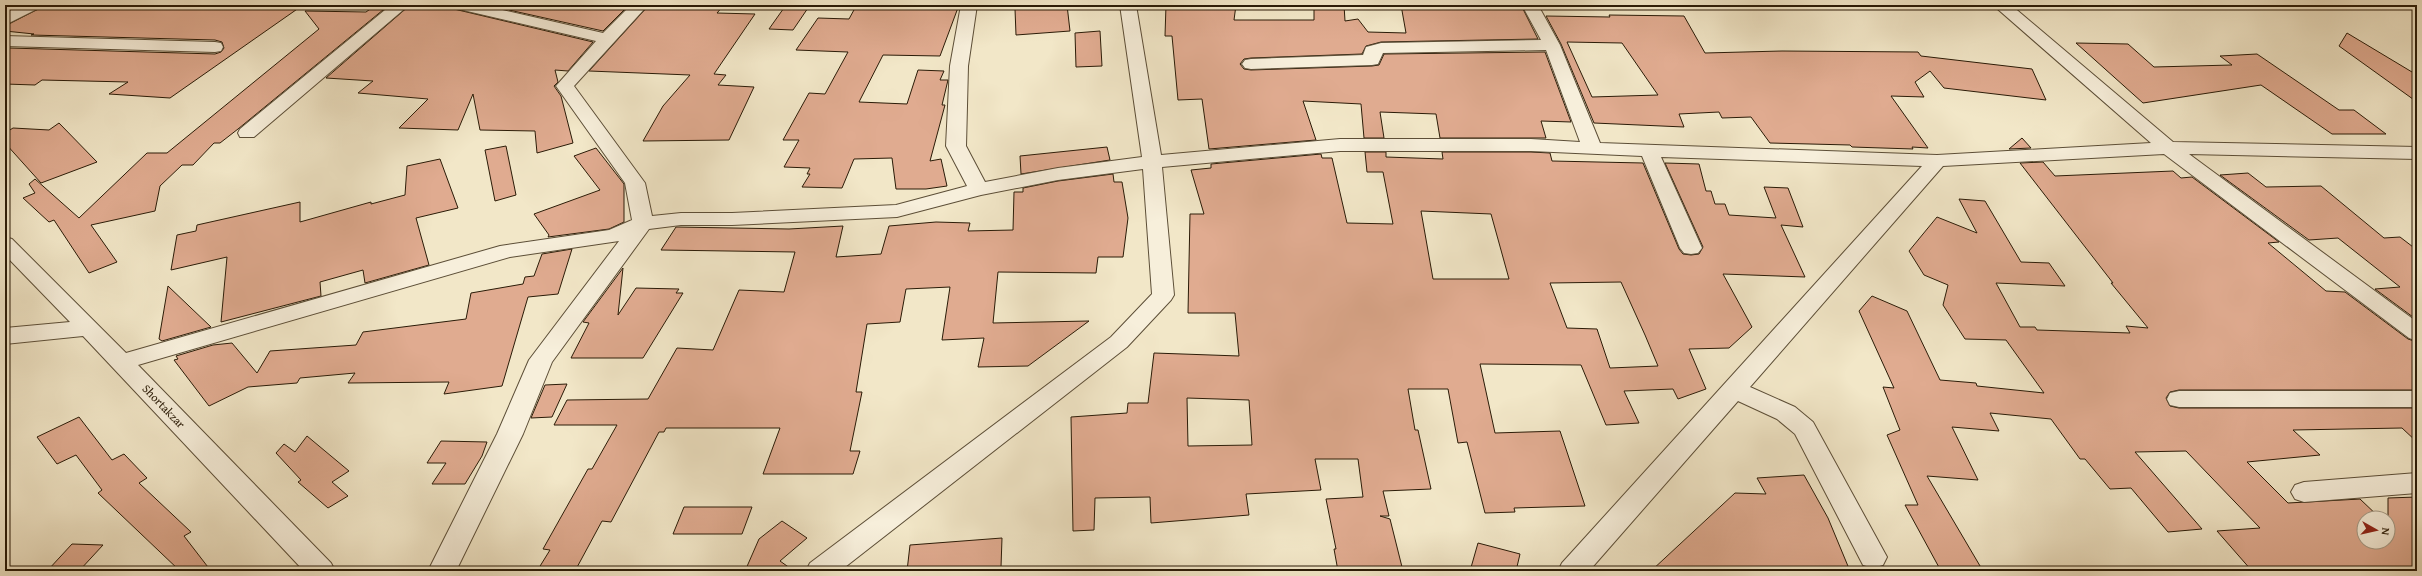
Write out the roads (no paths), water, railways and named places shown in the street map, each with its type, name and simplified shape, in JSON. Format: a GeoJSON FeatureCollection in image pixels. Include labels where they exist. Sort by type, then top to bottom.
{"type":"FeatureCollection","features":[{"type":"Feature","properties":{"kind":"street"},"geometry":{"type":"LineString","coordinates":[[5,20],[33,5]]}},
{"type":"Feature","properties":{"kind":"street"},"geometry":{"type":"LineString","coordinates":[[247,133],[401,5]]}},
{"type":"Feature","properties":{"kind":"street"},"geometry":{"type":"LineString","coordinates":[[460,5],[607,39]]}},
{"type":"Feature","properties":{"kind":"street"},"geometry":{"type":"LineString","coordinates":[[442,571],[510,434],[541,360],[643,223],[635,183],[565,86],[640,5]]}},
{"type":"Feature","properties":{"kind":"street"},"geometry":{"type":"LineString","coordinates":[[969,5],[959,66],[956,146],[979,190]]}},
{"type":"Feature","properties":{"kind":"street"},"geometry":{"type":"LineString","coordinates":[[820,571],[1119,342],[1163,295],[1152,162],[1128,5]]}},
{"type":"Feature","properties":{"kind":"street"},"geometry":{"type":"LineString","coordinates":[[1530,5],[1552,44],[1592,148]]}},
{"type":"Feature","properties":{"kind":"street"},"geometry":{"type":"LineString","coordinates":[[2001,5],[2168,148],[2417,333]]}},
{"type":"Feature","properties":{"kind":"street"},"geometry":{"type":"LineString","coordinates":[[5,41],[215,47]]}},
{"type":"Feature","properties":{"kind":"street"},"geometry":{"type":"LineString","coordinates":[[1251,64],[1372,60],[1372,51],[1381,48],[1552,44]]}},
{"type":"Feature","properties":{"kind":"street"},"geometry":{"type":"LineString","coordinates":[[122,362],[508,251],[614,236],[643,223],[681,219],[732,219],[897,211],[979,190],[1058,174],[1152,162],[1340,144],[1531,144],[1649,151],[1937,161],[2168,148],[2417,153]]}},
{"type":"Feature","properties":{"kind":"street"},"geometry":{"type":"LineString","coordinates":[[1649,151],[1691,248]]}},
{"type":"Feature","properties":{"kind":"street"},"geometry":{"type":"LineString","coordinates":[[1572,571],[1937,161]]}},
{"type":"Feature","properties":{"kind":"street","name":"Shortakzar"},"geometry":{"type":"LineString","coordinates":[[5,243],[122,362],[321,571]]}},
{"type":"Feature","properties":{"kind":"street"},"geometry":{"type":"LineString","coordinates":[[5,336],[89,328]]}},
{"type":"Feature","properties":{"kind":"street"},"geometry":{"type":"LineString","coordinates":[[1734,389],[1786,413],[1804,428],[1873,557]]}},
{"type":"Feature","properties":{"kind":"street"},"geometry":{"type":"LineString","coordinates":[[2180,399],[2417,399]]}},
{"type":"Feature","properties":{"kind":"street"},"geometry":{"type":"LineString","coordinates":[[2304,492],[2417,483]]}}]}
